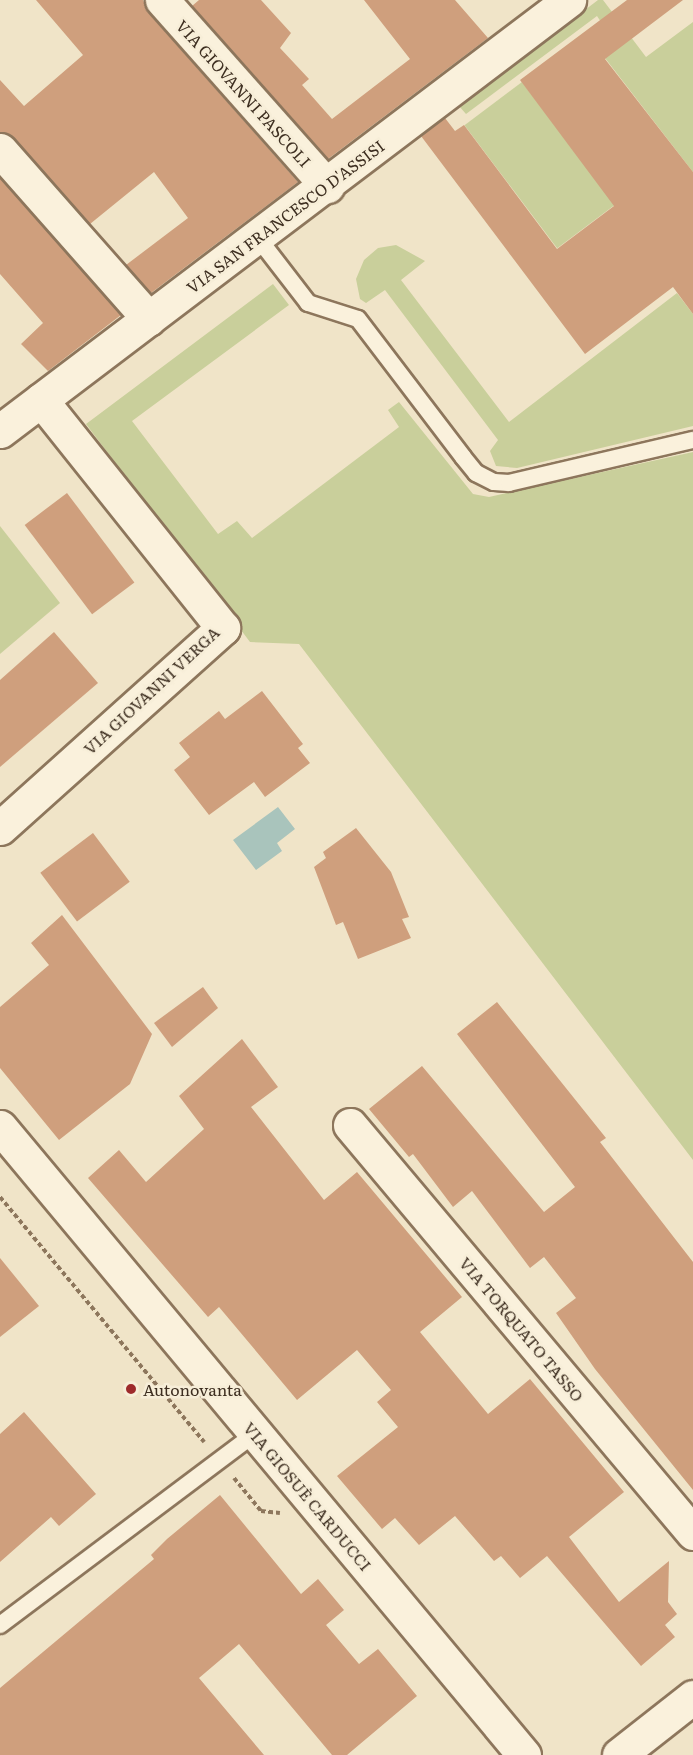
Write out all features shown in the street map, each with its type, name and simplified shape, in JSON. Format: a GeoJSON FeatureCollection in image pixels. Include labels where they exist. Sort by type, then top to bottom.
{"type":"FeatureCollection","features":[{"type":"Feature","properties":{"kind":"street","name":"VIA GIOVANNI PASCOLI"},"geometry":{"type":"LineString","coordinates":[[162,0],[327,186]]}},
{"type":"Feature","properties":{"kind":"street","name":"VIA SAN FRANCESCO D'ASSISI"},"geometry":{"type":"LineString","coordinates":[[0,431],[327,186],[569,0]]}},
{"type":"Feature","properties":{"kind":"street"},"geometry":{"type":"LineString","coordinates":[[0,150],[149,319]]}},
{"type":"Feature","properties":{"kind":"street","name":"VIA GIOVANNI VERGA"},"geometry":{"type":"LineString","coordinates":[[0,828],[223,628],[41,400]]}},
{"type":"Feature","properties":{"kind":"street","name":"VIA TORQUATO TASSO"},"geometry":{"type":"LineString","coordinates":[[350,1125],[693,1533]]}},
{"type":"Feature","properties":{"kind":"street","name":"VIA GIOSUÈ CARDUCCI"},"geometry":{"type":"LineString","coordinates":[[0,1127],[524,1755]]}},
{"type":"Feature","properties":{"kind":"street"},"geometry":{"type":"LineString","coordinates":[[619,1755],[693,1697]]}},
{"type":"Feature","properties":{"kind":"lane"},"geometry":{"type":"LineString","coordinates":[[258,238],[308,303],[358,319],[476,473],[494,482],[509,483],[693,440]]}},
{"type":"Feature","properties":{"kind":"lane"},"geometry":{"type":"LineString","coordinates":[[0,1625],[256,1433]]}},
{"type":"Feature","properties":{"kind":"path"},"geometry":{"type":"LineString","coordinates":[[0,1197],[261,1511],[289,1514]]}},
{"type":"Feature","properties":{"kind":"green space"},"geometry":{"type":"Polygon","coordinates":[[[598,0],[603,0],[646,57],[693,22],[693,172],[588,36],[603,25],[597,16],[466,114],[459,106],[598,0]]]}},
{"type":"Feature","properties":{"kind":"green space"},"geometry":{"type":"Polygon","coordinates":[[[522,82],[615,205],[557,248],[464,125],[522,82]]]}},
{"type":"Feature","properties":{"kind":"green space"},"geometry":{"type":"Polygon","coordinates":[[[396,245],[425,261],[401,280],[509,422],[677,293],[693,314],[693,426],[517,468],[496,466],[490,451],[498,440],[385,290],[366,303],[360,299],[356,279],[364,260],[378,248],[396,245]]]}},
{"type":"Feature","properties":{"kind":"green space"},"geometry":{"type":"Polygon","coordinates":[[[273,284],[289,305],[132,421],[218,534],[237,521],[252,538],[399,427],[388,410],[399,402],[473,494],[489,497],[693,452],[693,1160],[299,644],[250,642],[86,424],[273,284]]]}},
{"type":"Feature","properties":{"kind":"green space"},"geometry":{"type":"Polygon","coordinates":[[[0,526],[60,603],[0,654],[0,526]]]}},
{"type":"Feature","properties":{"kind":"water"},"geometry":{"type":"Polygon","coordinates":[[[278,807],[295,829],[277,843],[282,851],[256,870],[233,840],[278,807]]]}},
{"type":"Feature","properties":{"kind":"building"},"geometry":{"type":"Polygon","coordinates":[[[36,0],[143,0],[148,12],[298,182],[151,293],[126,265],[188,218],[154,172],[90,224],[14,138],[0,132],[0,80],[24,106],[83,55],[36,0]]]}},
{"type":"Feature","properties":{"kind":"building"},"geometry":{"type":"Polygon","coordinates":[[[199,0],[261,0],[291,33],[280,48],[309,79],[302,85],[332,119],[410,59],[364,0],[455,0],[488,38],[328,159],[192,6],[199,0]]]}},
{"type":"Feature","properties":{"kind":"building"},"geometry":{"type":"Polygon","coordinates":[[[627,0],[683,0],[605,59],[693,172],[693,314],[673,287],[585,354],[421,136],[445,118],[455,131],[464,125],[557,249],[614,206],[520,80],[627,0]]]}},
{"type":"Feature","properties":{"kind":"building"},"geometry":{"type":"Polygon","coordinates":[[[0,178],[121,315],[48,371],[21,344],[43,323],[0,274],[0,178]]]}},
{"type":"Feature","properties":{"kind":"building"},"geometry":{"type":"Polygon","coordinates":[[[67,493],[134,582],[92,614],[25,525],[67,493]]]}},
{"type":"Feature","properties":{"kind":"building"},"geometry":{"type":"Polygon","coordinates":[[[54,632],[98,683],[0,767],[0,680],[54,632]]]}},
{"type":"Feature","properties":{"kind":"building"},"geometry":{"type":"Polygon","coordinates":[[[262,691],[303,744],[298,748],[310,763],[265,797],[254,782],[209,815],[174,770],[190,757],[179,743],[219,711],[225,719],[262,691]]]}},
{"type":"Feature","properties":{"kind":"building"},"geometry":{"type":"Polygon","coordinates":[[[356,828],[391,872],[409,917],[402,919],[411,938],[358,959],[343,922],[336,925],[314,867],[326,858],[323,852],[356,828]]]}},
{"type":"Feature","properties":{"kind":"building"},"geometry":{"type":"Polygon","coordinates":[[[93,833],[130,882],[77,921],[40,873],[93,833]]]}},
{"type":"Feature","properties":{"kind":"building"},"geometry":{"type":"Polygon","coordinates":[[[62,915],[152,1034],[130,1084],[59,1140],[0,1068],[0,1007],[49,965],[31,943],[62,915]]]}},
{"type":"Feature","properties":{"kind":"building"},"geometry":{"type":"Polygon","coordinates":[[[203,987],[218,1008],[172,1047],[154,1023],[203,987]]]}},
{"type":"Feature","properties":{"kind":"building"},"geometry":{"type":"Polygon","coordinates":[[[497,1002],[606,1138],[600,1142],[693,1262],[693,1490],[595,1369],[556,1313],[576,1298],[544,1257],[530,1268],[472,1191],[453,1207],[413,1154],[409,1157],[369,1109],[422,1066],[544,1212],[575,1187],[457,1034],[497,1002]]]}},
{"type":"Feature","properties":{"kind":"building"},"geometry":{"type":"Polygon","coordinates":[[[242,1039],[278,1087],[251,1107],[324,1200],[357,1172],[462,1297],[420,1332],[488,1414],[530,1379],[624,1492],[569,1537],[619,1602],[669,1561],[668,1602],[677,1614],[665,1625],[675,1637],[641,1666],[547,1556],[520,1578],[501,1556],[494,1561],[455,1516],[419,1545],[395,1518],[382,1529],[337,1476],[398,1427],[377,1402],[391,1390],[357,1350],[297,1400],[219,1307],[208,1317],[88,1178],[119,1150],[146,1182],[204,1129],[179,1096],[242,1039]]]}},
{"type":"Feature","properties":{"kind":"building"},"geometry":{"type":"Polygon","coordinates":[[[0,1258],[39,1306],[0,1337],[0,1258]]]}},
{"type":"Feature","properties":{"kind":"building"},"geometry":{"type":"Polygon","coordinates":[[[24,1412],[96,1494],[59,1526],[51,1517],[0,1562],[0,1434],[24,1412]]]}},
{"type":"Feature","properties":{"kind":"building"},"geometry":{"type":"Polygon","coordinates":[[[220,1495],[301,1594],[318,1579],[344,1610],[326,1625],[359,1664],[378,1649],[417,1696],[347,1755],[332,1755],[239,1644],[199,1678],[264,1755],[0,1755],[0,1688],[154,1559],[151,1555],[167,1539],[220,1495]]]}},
{"type":"Feature","properties":{"kind":"place","name":"Autonovanta"},"geometry":{"type":"Point","coordinates":[131,1389]}}]}
